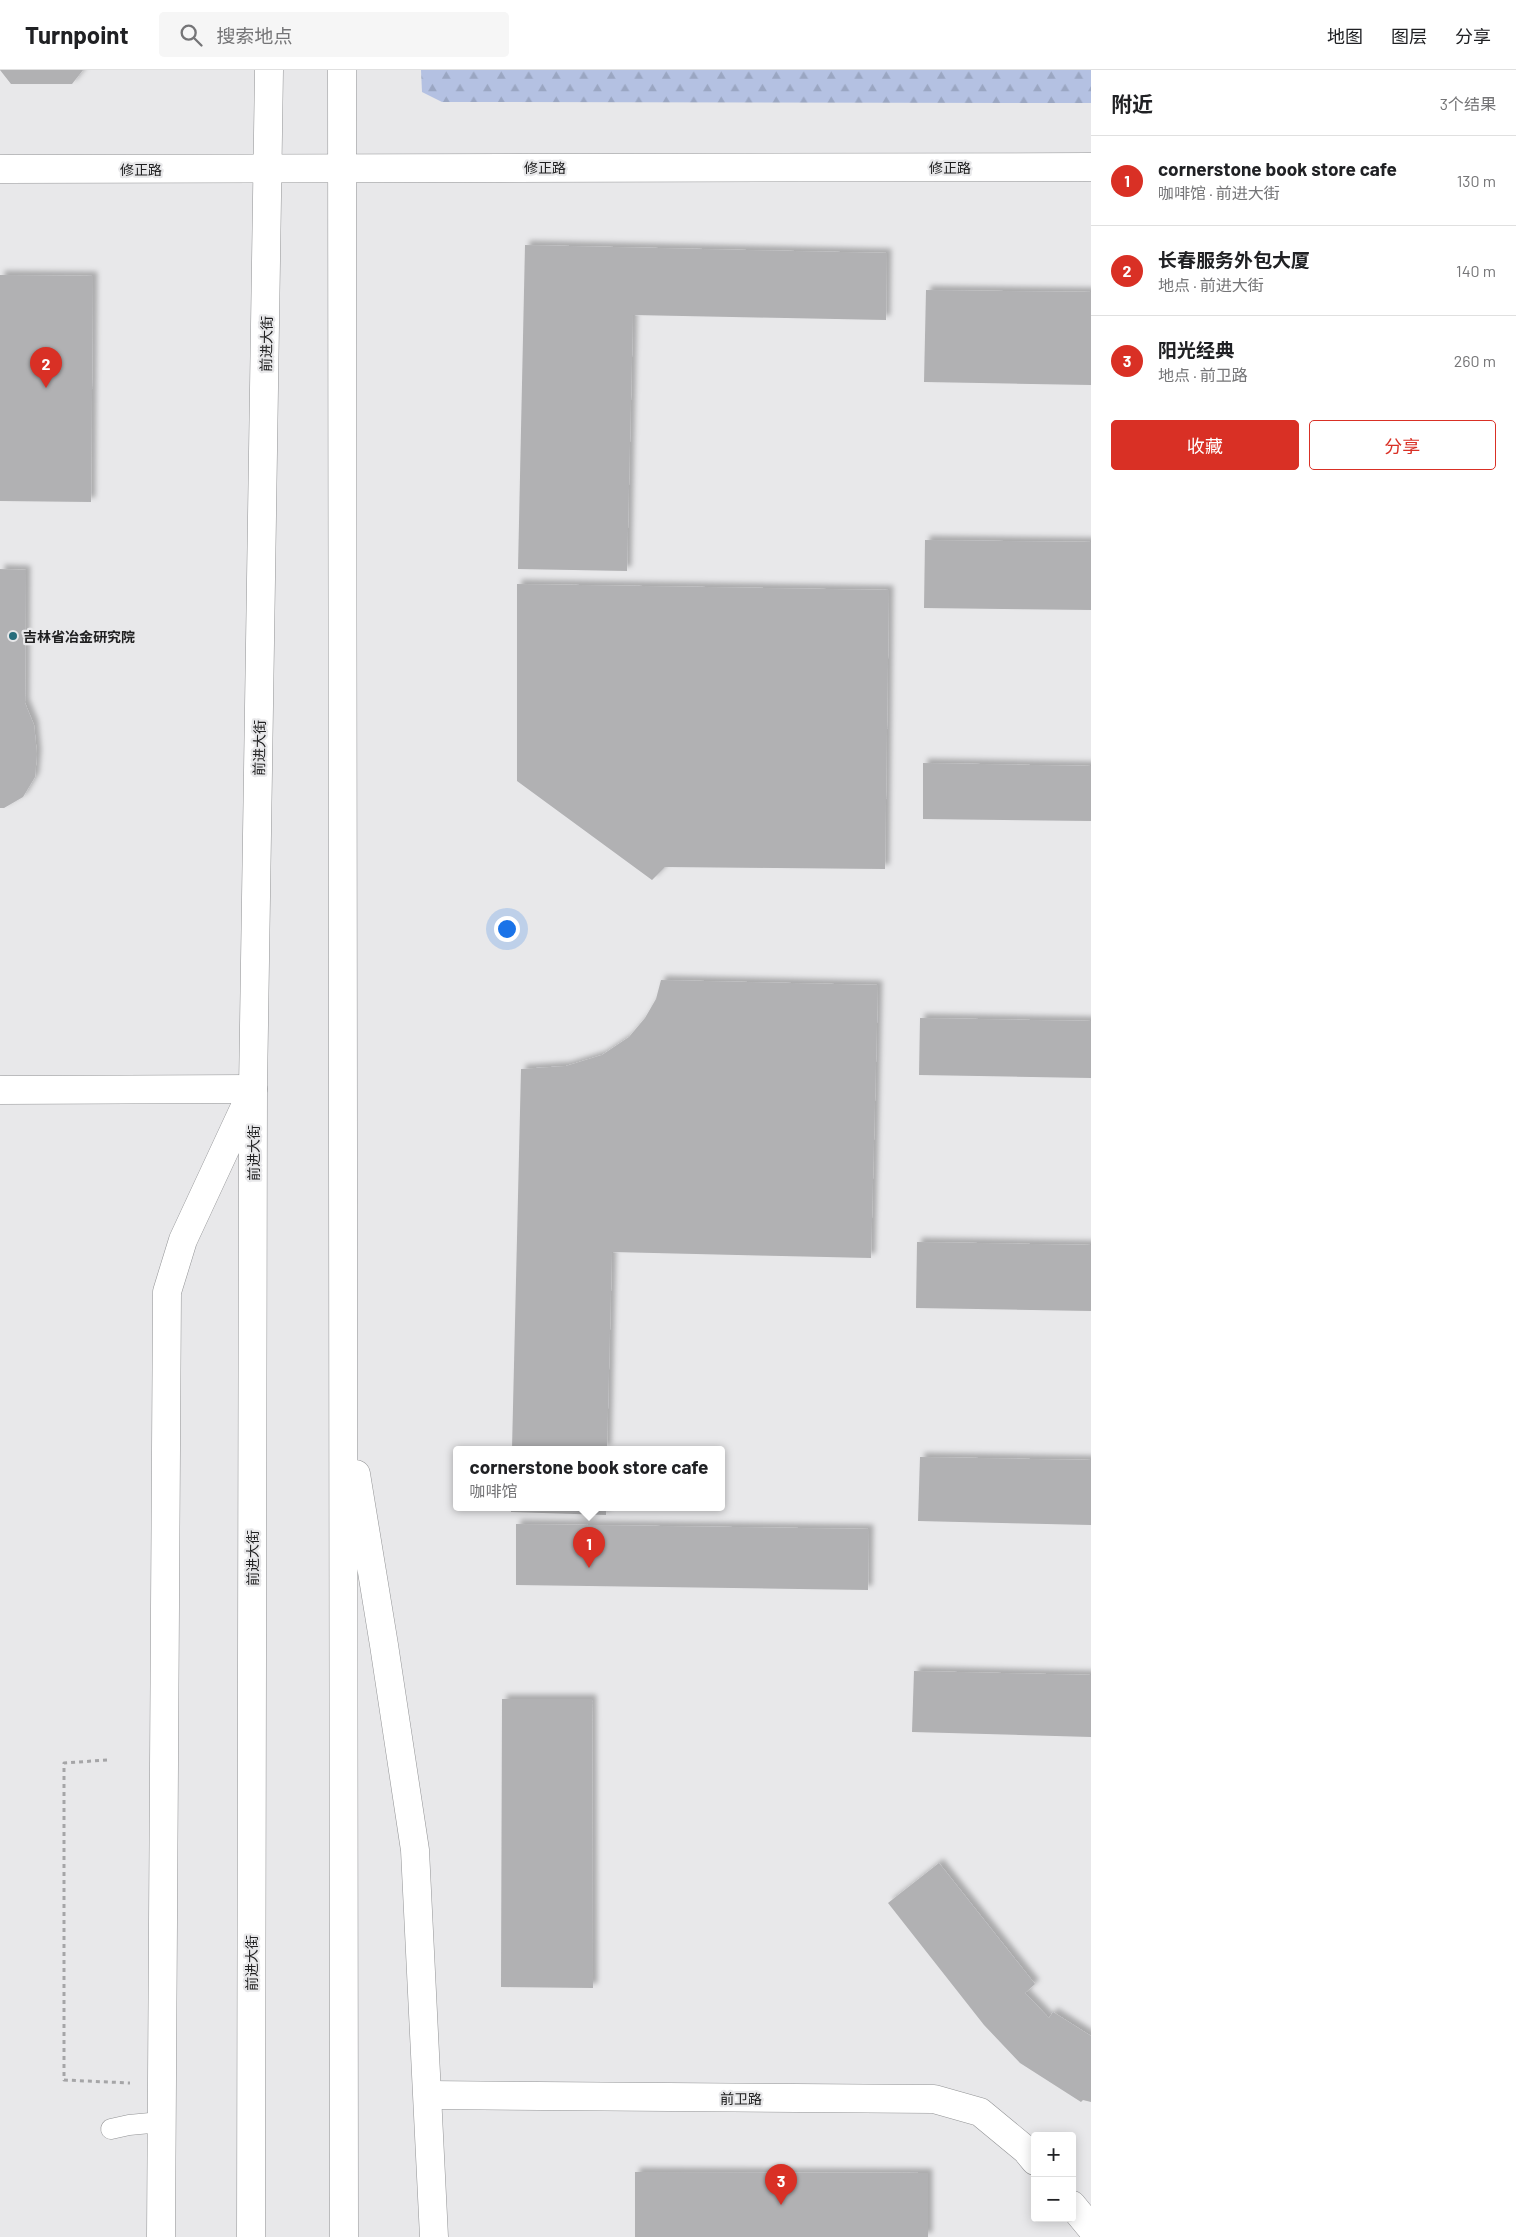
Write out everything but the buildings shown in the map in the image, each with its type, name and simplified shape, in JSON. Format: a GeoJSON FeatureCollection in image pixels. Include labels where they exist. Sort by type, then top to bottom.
{"type":"FeatureCollection","features":[{"type":"Feature","properties":{"kind":"main road","name":"前进大街"},"geometry":{"type":"LineString","coordinates":[[251,2237],[253,1089],[269,169],[269,70]]}},
{"type":"Feature","properties":{"kind":"main road"},"geometry":{"type":"LineString","coordinates":[[342,70],[344,2237]]}},
{"type":"Feature","properties":{"kind":"main road","name":"修正路"},"geometry":{"type":"LineString","coordinates":[[0,169],[342,170],[516,166],[1091,167]]}},
{"type":"Feature","properties":{"kind":"main road"},"geometry":{"type":"LineString","coordinates":[[0,1090],[191,1091],[253,1089],[183,1240],[168,1292],[161,2237]]}},
{"type":"Feature","properties":{"kind":"main road"},"geometry":{"type":"LineString","coordinates":[[343,1395],[384,1644],[415,1850],[434,2237]]}},
{"type":"Feature","properties":{"kind":"main road","name":"前卫路"},"geometry":{"type":"LineString","coordinates":[[428,2095],[934,2099],[980,2112],[1031,2156]]}},
{"type":"Feature","properties":{"kind":"main road"},"geometry":{"type":"LineString","coordinates":[[1076,2210],[1091,2228]]}},
{"type":"Feature","properties":{"kind":"lane"},"geometry":{"type":"LineString","coordinates":[[110,2129],[161,2122]]}},
{"type":"Feature","properties":{"kind":"path"},"geometry":{"type":"LineString","coordinates":[[107,1760],[64,1763],[64,2080],[130,2083]]}},
{"type":"Feature","properties":{"kind":"green space"},"geometry":{"type":"Polygon","coordinates":[[[421,70],[1091,70],[1091,103],[442,102],[422,92],[421,70]]]}},
{"type":"Feature","properties":{"kind":"place","name":"长春服务外包大厦"},"geometry":{"type":"Point","coordinates":[46,388]}},
{"type":"Feature","properties":{"kind":"place","name":"吉林省冶金研究院"},"geometry":{"type":"Point","coordinates":[13,636]}},
{"type":"Feature","properties":{"kind":"place","name":"cornerstone book store cafe"},"geometry":{"type":"Point","coordinates":[589,1568]}},
{"type":"Feature","properties":{"kind":"place","name":"阳光经典"},"geometry":{"type":"Point","coordinates":[781,2205]}}]}
